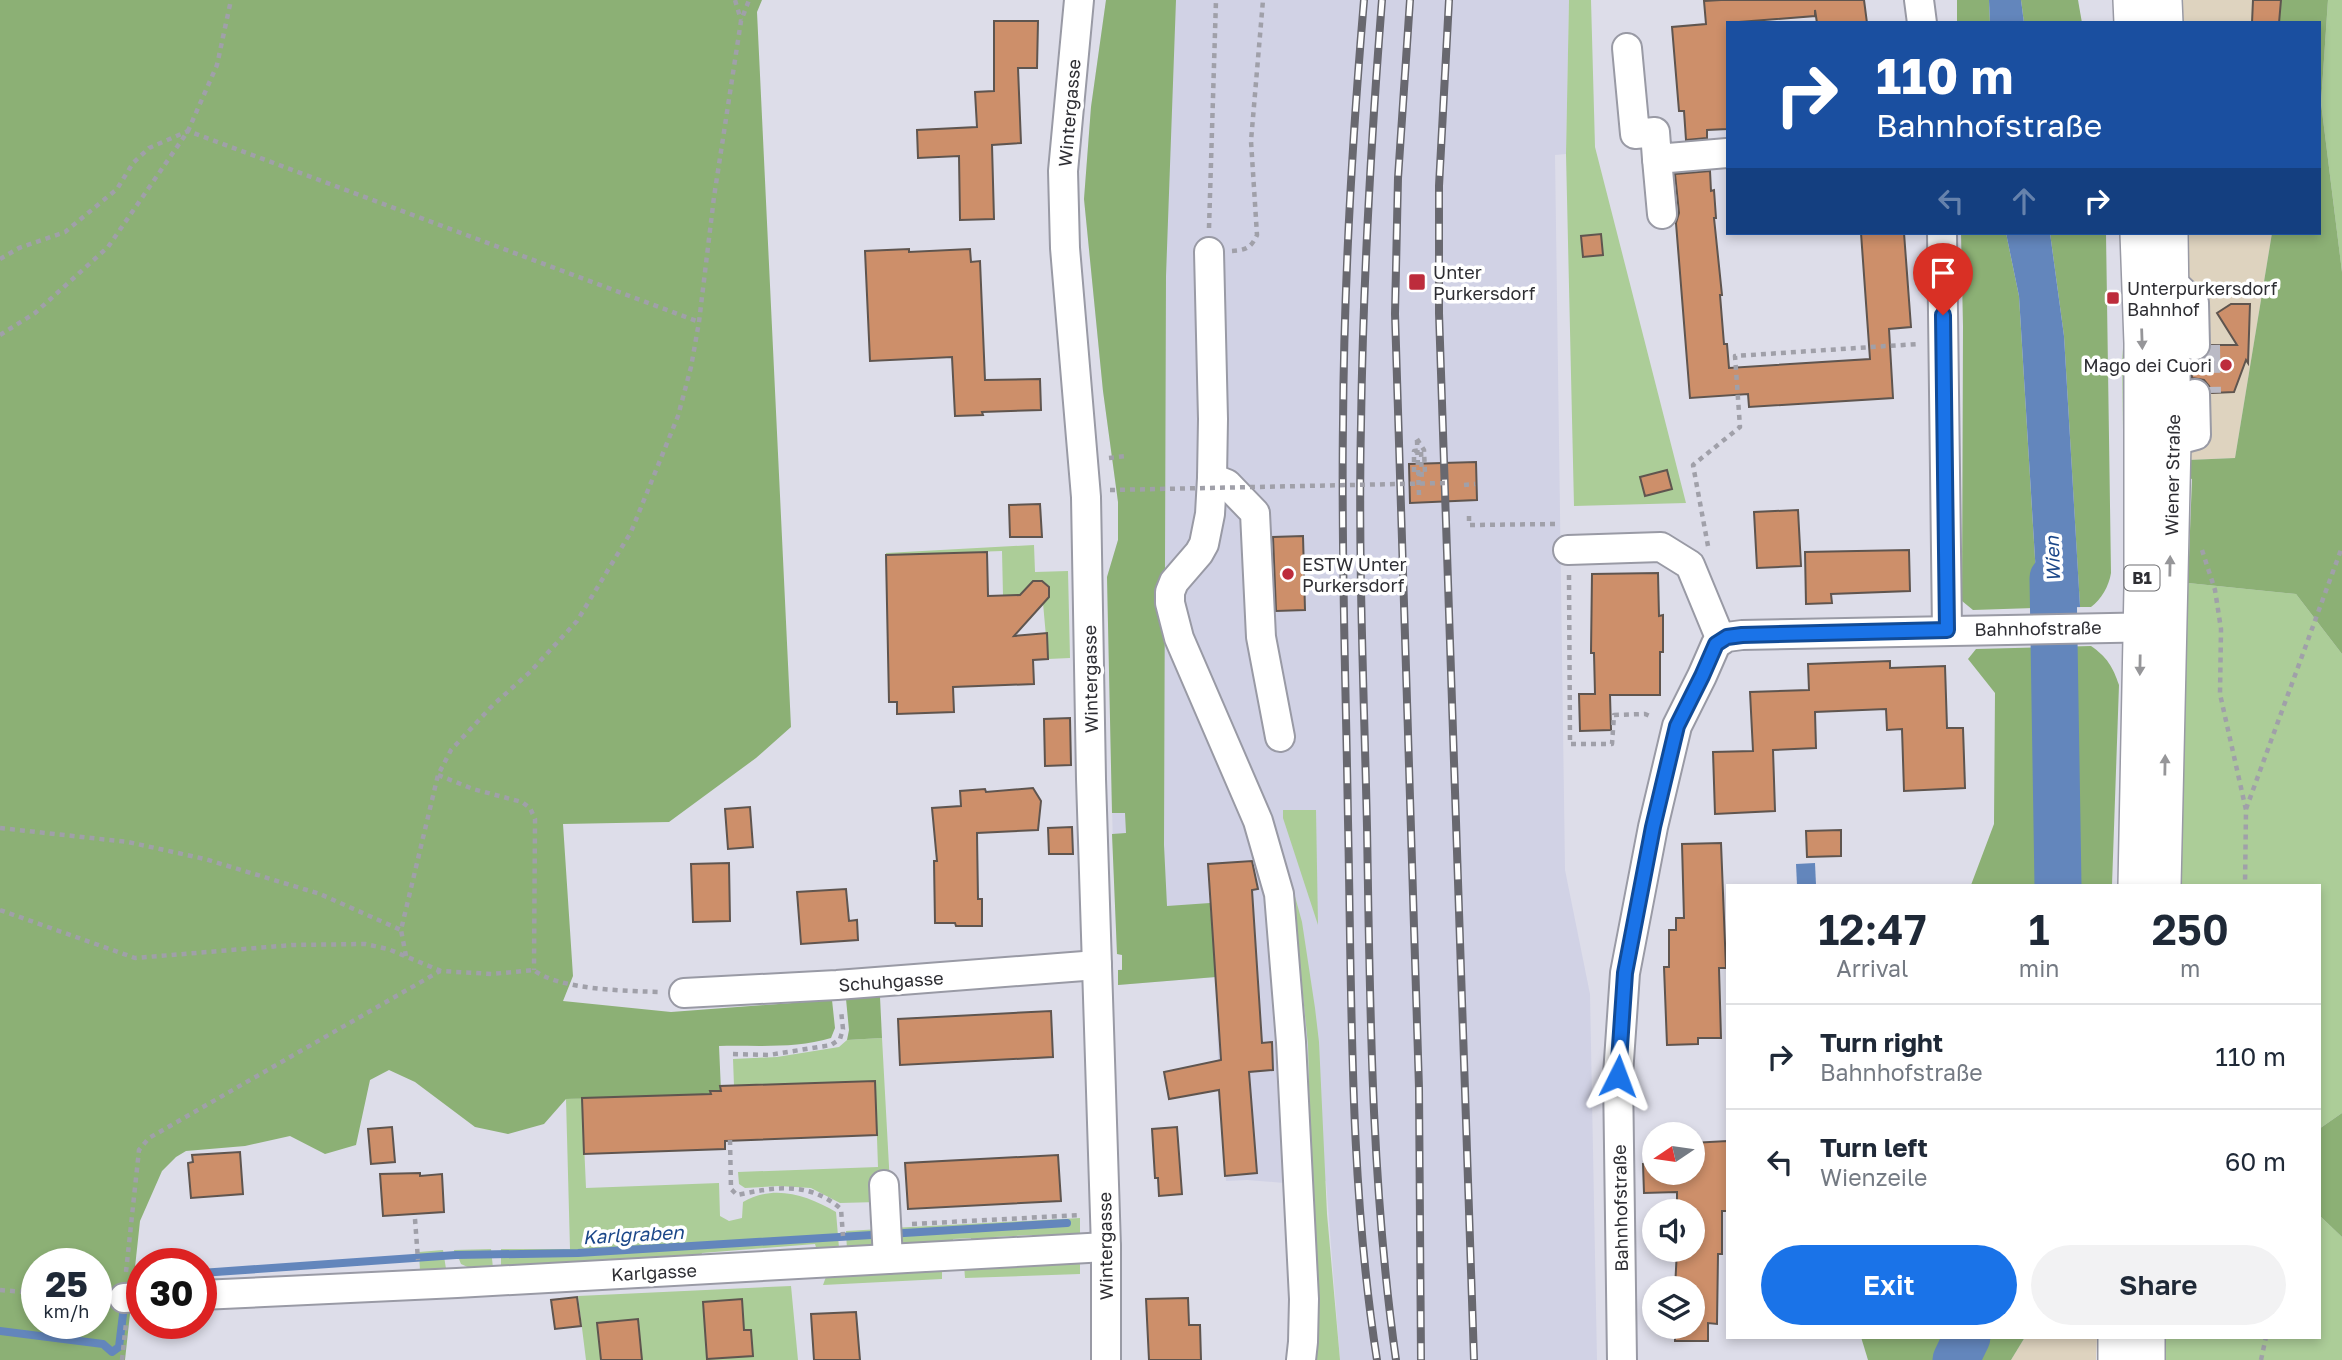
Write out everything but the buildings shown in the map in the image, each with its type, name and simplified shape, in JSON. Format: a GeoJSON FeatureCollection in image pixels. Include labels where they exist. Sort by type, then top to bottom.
{"type":"FeatureCollection","features":[{"type":"Feature","properties":{"kind":"main road"},"geometry":{"type":"LineString","coordinates":[[2131,0],[2132,21]]}},
{"type":"Feature","properties":{"kind":"main road"},"geometry":{"type":"LineString","coordinates":[[2164,0],[2165,21]]}},
{"type":"Feature","properties":{"kind":"main road","name":"Wiener Straße"},"geometry":{"type":"LineString","coordinates":[[2139,235],[2168,285]]}},
{"type":"Feature","properties":{"kind":"main road","name":"Wiener Straße"},"geometry":{"type":"LineString","coordinates":[[2136,884],[2170,442],[2170,235]]}},
{"type":"Feature","properties":{"kind":"main road","name":"Wiener Straße"},"geometry":{"type":"LineString","coordinates":[[2155,627],[2164,884]]}},
{"type":"Feature","properties":{"kind":"main road"},"geometry":{"type":"LineString","coordinates":[[2116,1339],[2116,1360]]}},
{"type":"Feature","properties":{"kind":"main road"},"geometry":{"type":"LineString","coordinates":[[2147,1339],[2147,1360]]}},
{"type":"Feature","properties":{"kind":"street","name":"Wintergasse"},"geometry":{"type":"LineString","coordinates":[[1079,0],[1063,171],[1065,248],[1086,497],[1091,779],[1106,1247],[1106,1360]]}},
{"type":"Feature","properties":{"kind":"street"},"geometry":{"type":"LineString","coordinates":[[1919,0],[1922,21]]}},
{"type":"Feature","properties":{"kind":"street"},"geometry":{"type":"LineString","coordinates":[[1627,48],[1635,134],[1655,132],[1662,214]]}},
{"type":"Feature","properties":{"kind":"street"},"geometry":{"type":"LineString","coordinates":[[1657,159],[1726,153]]}},
{"type":"Feature","properties":{"kind":"street"},"geometry":{"type":"LineString","coordinates":[[1942,235],[1947,630]]}},
{"type":"Feature","properties":{"kind":"street"},"geometry":{"type":"LineString","coordinates":[[1209,252],[1213,419],[1210,514],[1204,544],[1174,582],[1170,603],[1179,638],[1258,821],[1279,894],[1291,1042],[1304,1299],[1301,1360]]}},
{"type":"Feature","properties":{"kind":"street"},"geometry":{"type":"LineString","coordinates":[[2168,285],[2201,345]]}},
{"type":"Feature","properties":{"kind":"street"},"geometry":{"type":"LineString","coordinates":[[2170,442],[2201,393]]}},
{"type":"Feature","properties":{"kind":"street"},"geometry":{"type":"LineString","coordinates":[[1212,478],[1227,484],[1255,513],[1261,636],[1280,737]]}},
{"type":"Feature","properties":{"kind":"street"},"geometry":{"type":"LineString","coordinates":[[1568,550],[1661,547],[1690,565],[1721,640]]}},
{"type":"Feature","properties":{"kind":"street","name":"Bahnhofstraße"},"geometry":{"type":"LineString","coordinates":[[1622,1360],[1618,1076],[1625,973],[1653,827],[1677,726],[1716,644],[1727,637],[1742,635],[2155,627]]}},
{"type":"Feature","properties":{"kind":"street","name":"Schuhgasse"},"geometry":{"type":"LineString","coordinates":[[684,993],[850,984],[1097,965]]}},
{"type":"Feature","properties":{"kind":"street"},"geometry":{"type":"LineString","coordinates":[[884,1185],[893,1238]]}},
{"type":"Feature","properties":{"kind":"street","name":"Karlgasse"},"geometry":{"type":"LineString","coordinates":[[217,1294],[457,1283],[893,1238],[1106,1247]]}},
{"type":"Feature","properties":{"kind":"path"},"geometry":{"type":"LineString","coordinates":[[0,335],[35,313],[108,247],[188,131],[217,65],[232,0]]}},
{"type":"Feature","properties":{"kind":"path"},"geometry":{"type":"LineString","coordinates":[[735,0],[741,21]]}},
{"type":"Feature","properties":{"kind":"path"},"geometry":{"type":"LineString","coordinates":[[406,956],[401,930],[438,775],[451,750],[577,621],[631,532],[678,416],[699,322],[714,197],[741,21],[749,0]]}},
{"type":"Feature","properties":{"kind":"path"},"geometry":{"type":"LineString","coordinates":[[1216,0],[1209,252],[1245,250],[1252,246],[1257,235],[1251,141],[1263,0]]}},
{"type":"Feature","properties":{"kind":"path"},"geometry":{"type":"LineString","coordinates":[[0,259],[19,248],[65,232],[117,189],[134,163],[149,148],[188,131],[699,322]]}},
{"type":"Feature","properties":{"kind":"path"},"geometry":{"type":"LineString","coordinates":[[1709,551],[1693,465],[1740,427],[1735,356],[1944,342]]}},
{"type":"Feature","properties":{"kind":"path"},"geometry":{"type":"LineString","coordinates":[[1419,484],[1416,491],[1419,495],[1419,481],[1418,467],[1418,453],[1418,439],[1424,450],[1424,474],[1420,474],[1414,474],[1414,451],[1421,450],[1422,472],[1419,484]]}},
{"type":"Feature","properties":{"kind":"path"},"geometry":{"type":"LineString","coordinates":[[1110,490],[1447,483]]}},
{"type":"Feature","properties":{"kind":"path"},"geometry":{"type":"LineString","coordinates":[[1464,485],[1475,484]]}},
{"type":"Feature","properties":{"kind":"path"},"geometry":{"type":"LineString","coordinates":[[1469,516],[1469,524],[1568,524],[1570,744],[1612,744],[1614,715],[1646,714],[1677,726]]}},
{"type":"Feature","properties":{"kind":"path"},"geometry":{"type":"LineString","coordinates":[[2200,541],[2215,590],[2221,629],[2220,694],[2246,810],[2245,884]]}},
{"type":"Feature","properties":{"kind":"path"},"geometry":{"type":"LineString","coordinates":[[2246,810],[2342,547]]}},
{"type":"Feature","properties":{"kind":"path"},"geometry":{"type":"LineString","coordinates":[[438,775],[474,789],[522,802],[530,808],[534,819],[534,970]]}},
{"type":"Feature","properties":{"kind":"path"},"geometry":{"type":"LineString","coordinates":[[0,828],[128,842],[205,859],[320,894],[401,930]]}},
{"type":"Feature","properties":{"kind":"path"},"geometry":{"type":"LineString","coordinates":[[0,909],[135,958],[292,945],[365,944],[388,949],[441,971],[492,974],[534,970],[554,982],[626,991],[684,993]]}},
{"type":"Feature","properties":{"kind":"path"},"geometry":{"type":"LineString","coordinates":[[134,1248],[139,1150],[149,1138],[441,971]]}},
{"type":"Feature","properties":{"kind":"path"},"geometry":{"type":"LineString","coordinates":[[733,1054],[769,1055],[831,1045],[840,1039],[843,1030],[839,1000]]}},
{"type":"Feature","properties":{"kind":"path"},"geometry":{"type":"LineString","coordinates":[[730,1140],[731,1189],[737,1195],[769,1188],[801,1188],[841,1209],[843,1231]]}},
{"type":"Feature","properties":{"kind":"path"},"geometry":{"type":"LineString","coordinates":[[893,1238],[1074,1215]]}},
{"type":"Feature","properties":{"kind":"path"},"geometry":{"type":"LineString","coordinates":[[415,1219],[417,1252]]}},
{"type":"Feature","properties":{"kind":"path"},"geometry":{"type":"LineString","coordinates":[[0,1290],[21,1292]]}},
{"type":"Feature","properties":{"kind":"path"},"geometry":{"type":"LineString","coordinates":[[122,1360],[126,1332]]}},
{"type":"Feature","properties":{"kind":"path"},"geometry":{"type":"LineString","coordinates":[[2261,1360],[2266,1339]]}},
{"type":"Feature","properties":{"kind":"shaded area"},"geometry":{"type":"Polygon","coordinates":[[[1106,0],[1569,0],[1566,154],[1555,155],[1565,870],[1590,994],[1597,1360],[1340,1360],[1326,1181],[1226,1181],[1219,1096],[1216,977],[1118,985],[1122,955],[1117,954],[1107,577],[1118,540],[1118,502],[1103,391],[1084,199],[1091,107],[1106,0]]]}},
{"type":"Feature","properties":{"kind":"shaded area"},"geometry":{"type":"Polygon","coordinates":[[[2178,0],[2281,0],[2279,21],[2179,21],[2178,0]]]}},
{"type":"Feature","properties":{"kind":"shaded area"},"geometry":{"type":"Polygon","coordinates":[[[2185,235],[2272,235],[2235,458],[2188,460],[2185,235]]]}},
{"type":"Feature","properties":{"kind":"shaded area"},"geometry":{"type":"Polygon","coordinates":[[[2024,1339],[2097,1339],[2096,1360],[2011,1360],[2024,1339]]]}},
{"type":"Feature","properties":{"kind":"green space"},"geometry":{"type":"Polygon","coordinates":[[[0,0],[762,0],[757,12],[791,727],[756,758],[669,822],[563,824],[573,976],[563,1001],[671,1012],[832,1000],[835,1028],[831,1038],[789,1045],[719,1046],[721,1091],[711,1091],[711,1094],[566,1099],[544,1124],[508,1134],[475,1127],[415,1082],[389,1070],[370,1080],[356,1145],[325,1154],[290,1136],[245,1146],[186,1151],[162,1171],[140,1221],[137,1248],[126,1248],[125,1360],[0,1360],[0,0]]]}},
{"type":"Feature","properties":{"kind":"green space"},"geometry":{"type":"Polygon","coordinates":[[[1106,0],[1176,0],[1166,276],[1164,845],[1167,906],[1210,903],[1216,977],[1118,985],[1122,955],[1117,954],[1112,834],[1126,833],[1125,813],[1112,813],[1107,577],[1118,540],[1118,502],[1103,391],[1084,199],[1091,107],[1106,0]]]}},
{"type":"Feature","properties":{"kind":"green space"},"geometry":{"type":"Polygon","coordinates":[[[1569,0],[1591,0],[1595,147],[1686,503],[1574,506],[1566,154],[1569,0]]]}},
{"type":"Feature","properties":{"kind":"green space"},"geometry":{"type":"Polygon","coordinates":[[[1957,0],[1989,0],[1990,21],[1957,21],[1957,0]]]}},
{"type":"Feature","properties":{"kind":"green space"},"geometry":{"type":"Polygon","coordinates":[[[2021,0],[2078,0],[2082,21],[2024,21],[2021,0]]]}},
{"type":"Feature","properties":{"kind":"green space"},"geometry":{"type":"Polygon","coordinates":[[[2281,0],[2328,0],[2321,103],[2321,21],[2279,21],[2281,0]]]}},
{"type":"Feature","properties":{"kind":"green space"},"geometry":{"type":"Polygon","coordinates":[[[2328,0],[2342,0],[2342,272],[2321,103],[2328,0]]]}},
{"type":"Feature","properties":{"kind":"green space"},"geometry":{"type":"Polygon","coordinates":[[[2321,103],[2342,272],[2342,654],[2296,594],[2188,583],[2192,479],[2188,478],[2188,460],[2235,458],[2272,235],[2321,235],[2321,103]]]}},
{"type":"Feature","properties":{"kind":"green space"},"geometry":{"type":"Polygon","coordinates":[[[1961,235],[2006,235],[2019,296],[2038,608],[1973,610],[1962,601],[1961,235]]]}},
{"type":"Feature","properties":{"kind":"green space"},"geometry":{"type":"Polygon","coordinates":[[[2050,235],[2106,235],[2111,573],[2104,592],[2091,607],[2080,607],[2064,336],[2050,235]]]}},
{"type":"Feature","properties":{"kind":"green space"},"geometry":{"type":"Polygon","coordinates":[[[2125,347],[2125,571],[2122,361],[2125,347]]]}},
{"type":"Feature","properties":{"kind":"green space"},"geometry":{"type":"Polygon","coordinates":[[[1034,545],[1035,572],[1068,571],[1070,658],[1048,659],[1043,603],[1049,597],[1049,586],[1042,581],[1033,581],[1027,588],[1027,595],[1003,596],[1002,551],[886,555],[886,553],[1034,545]]]}},
{"type":"Feature","properties":{"kind":"green space"},"geometry":{"type":"Polygon","coordinates":[[[2188,583],[2296,594],[2342,654],[2342,1113],[2321,1128],[2321,884],[2177,884],[2188,583]]]}},
{"type":"Feature","properties":{"kind":"green space"},"geometry":{"type":"Polygon","coordinates":[[[2091,646],[2109,663],[2119,685],[2112,884],[1971,884],[1994,824],[1995,693],[1968,659],[1976,649],[2091,646]]]}},
{"type":"Feature","properties":{"kind":"green space"},"geometry":{"type":"Polygon","coordinates":[[[1283,810],[1316,810],[1318,925],[1283,818],[1283,810]]]}},
{"type":"Feature","properties":{"kind":"green space"},"geometry":{"type":"Polygon","coordinates":[[[1284,856],[1302,922],[1319,1042],[1327,1214],[1340,1360],[1316,1360],[1308,1045],[1299,956],[1284,856]]]}},
{"type":"Feature","properties":{"kind":"green space"},"geometry":{"type":"Polygon","coordinates":[[[880,997],[882,1038],[847,1040],[849,1030],[846,999],[880,997]]]}},
{"type":"Feature","properties":{"kind":"green space"},"geometry":{"type":"Polygon","coordinates":[[[882,1038],[890,1185],[878,1202],[840,1203],[811,1188],[745,1188],[739,1184],[738,1172],[878,1167],[875,1081],[734,1086],[733,1059],[777,1057],[839,1047],[847,1040],[882,1038]]]}},
{"type":"Feature","properties":{"kind":"green space"},"geometry":{"type":"Polygon","coordinates":[[[582,1098],[586,1188],[719,1183],[720,1216],[729,1221],[742,1218],[743,1202],[767,1194],[790,1194],[814,1201],[836,1212],[839,1248],[818,1254],[815,1244],[702,1253],[699,1261],[501,1269],[501,1249],[570,1249],[566,1099],[582,1098]]]}},
{"type":"Feature","properties":{"kind":"green space"},"geometry":{"type":"Polygon","coordinates":[[[2342,1113],[2342,1237],[2321,1217],[2321,1128],[2342,1113]]]}},
{"type":"Feature","properties":{"kind":"green space"},"geometry":{"type":"Polygon","coordinates":[[[2321,1217],[2342,1237],[2342,1360],[2166,1360],[2166,1339],[2321,1339],[2321,1217]]]}},
{"type":"Feature","properties":{"kind":"green space"},"geometry":{"type":"Polygon","coordinates":[[[1080,1218],[1080,1239],[1034,1242],[1032,1235],[994,1237],[994,1244],[971,1245],[971,1238],[953,1239],[953,1245],[896,1248],[892,1228],[1080,1218]]]}},
{"type":"Feature","properties":{"kind":"green space"},"geometry":{"type":"Polygon","coordinates":[[[881,1229],[876,1251],[847,1250],[846,1231],[881,1229]]]}},
{"type":"Feature","properties":{"kind":"green space"},"geometry":{"type":"Polygon","coordinates":[[[491,1249],[493,1268],[472,1269],[455,1259],[454,1250],[491,1249]]]}},
{"type":"Feature","properties":{"kind":"green space"},"geometry":{"type":"Polygon","coordinates":[[[443,1250],[447,1275],[420,1271],[419,1252],[443,1250]]]}},
{"type":"Feature","properties":{"kind":"green space"},"geometry":{"type":"Polygon","coordinates":[[[1080,1260],[1080,1274],[965,1278],[964,1264],[1080,1260]]]}},
{"type":"Feature","properties":{"kind":"green space"},"geometry":{"type":"Polygon","coordinates":[[[942,1265],[942,1279],[823,1285],[827,1274],[942,1265]]]}},
{"type":"Feature","properties":{"kind":"green space"},"geometry":{"type":"Polygon","coordinates":[[[791,1286],[798,1360],[586,1360],[578,1296],[791,1286]]]}},
{"type":"Feature","properties":{"kind":"green space"},"geometry":{"type":"Polygon","coordinates":[[[1862,1339],[2024,1339],[2011,1360],[1868,1360],[1862,1339]]]}},
{"type":"Feature","properties":{"kind":"water"},"geometry":{"type":"Polygon","coordinates":[[[1989,0],[2021,0],[2024,21],[1990,21],[1989,0]]]}},
{"type":"Feature","properties":{"kind":"water"},"geometry":{"type":"Polygon","coordinates":[[[2006,235],[2050,235],[2064,336],[2081,623],[2039,624],[2019,296],[2006,235]]]}},
{"type":"Feature","properties":{"kind":"water"},"geometry":{"type":"Polygon","coordinates":[[[1815,863],[1816,884],[1797,884],[1796,864],[1815,863]]]}},
{"type":"Feature","properties":{"kind":"pier"},"geometry":{"type":"Polygon","coordinates":[[[2084,607],[2084,624],[2036,625],[2035,608],[2084,607]]]}},
{"type":"Feature","properties":{"kind":"waterway","name":"Wien"},"geometry":{"type":"LineString","coordinates":[[2053,578],[2058,884]]}},
{"type":"Feature","properties":{"kind":"waterway","name":"Karlgraben"},"geometry":{"type":"LineString","coordinates":[[217,1272],[456,1255],[578,1253],[1067,1223]]}},
{"type":"Feature","properties":{"kind":"waterway","name":"Karlgraben"},"geometry":{"type":"LineString","coordinates":[[0,1331],[103,1344],[112,1352],[119,1347],[124,1306]]}},
{"type":"Feature","properties":{"kind":"waterway","name":"Wien"},"geometry":{"type":"LineString","coordinates":[[1956,1360],[1966,1339]]}},
{"type":"Feature","properties":{"kind":"tunnel"},"geometry":{"type":"LineString","coordinates":[[2206,345],[2207,393]]}},
{"type":"Feature","properties":{"kind":"railway"},"geometry":{"type":"LineString","coordinates":[[1364,0],[1347,265],[1343,523],[1354,1091],[1361,1226],[1377,1360]]}},
{"type":"Feature","properties":{"kind":"railway"},"geometry":{"type":"LineString","coordinates":[[1382,0],[1366,265],[1360,525],[1373,1094],[1381,1228],[1396,1360]]}},
{"type":"Feature","properties":{"kind":"railway"},"geometry":{"type":"LineString","coordinates":[[1410,0],[1398,178],[1395,314],[1419,1088],[1421,1360]]}},
{"type":"Feature","properties":{"kind":"railway"},"geometry":{"type":"LineString","coordinates":[[1449,0],[1439,186],[1439,313],[1474,1360]]}},
{"type":"Feature","properties":{"kind":"place","name":"Unter Purkersdorf"},"geometry":{"type":"Point","coordinates":[1417,282]}},
{"type":"Feature","properties":{"kind":"place","name":"Unterpurkersdorf Bahnhof"},"geometry":{"type":"Point","coordinates":[2113,298]}},
{"type":"Feature","properties":{"kind":"place","name":"Mago dei Cuori"},"geometry":{"type":"Point","coordinates":[2226,365]}},
{"type":"Feature","properties":{"kind":"place","name":"ESTW Unter Purkersdorf"},"geometry":{"type":"Point","coordinates":[1288,574]}},
{"type":"Feature","properties":{"kind":"route"},"geometry":{"type":"LineString","coordinates":[[1618,1076],[1625,973],[1653,827],[1677,726],[1716,644],[1727,637],[1742,635],[1947,630],[1943,315]]}}]}
